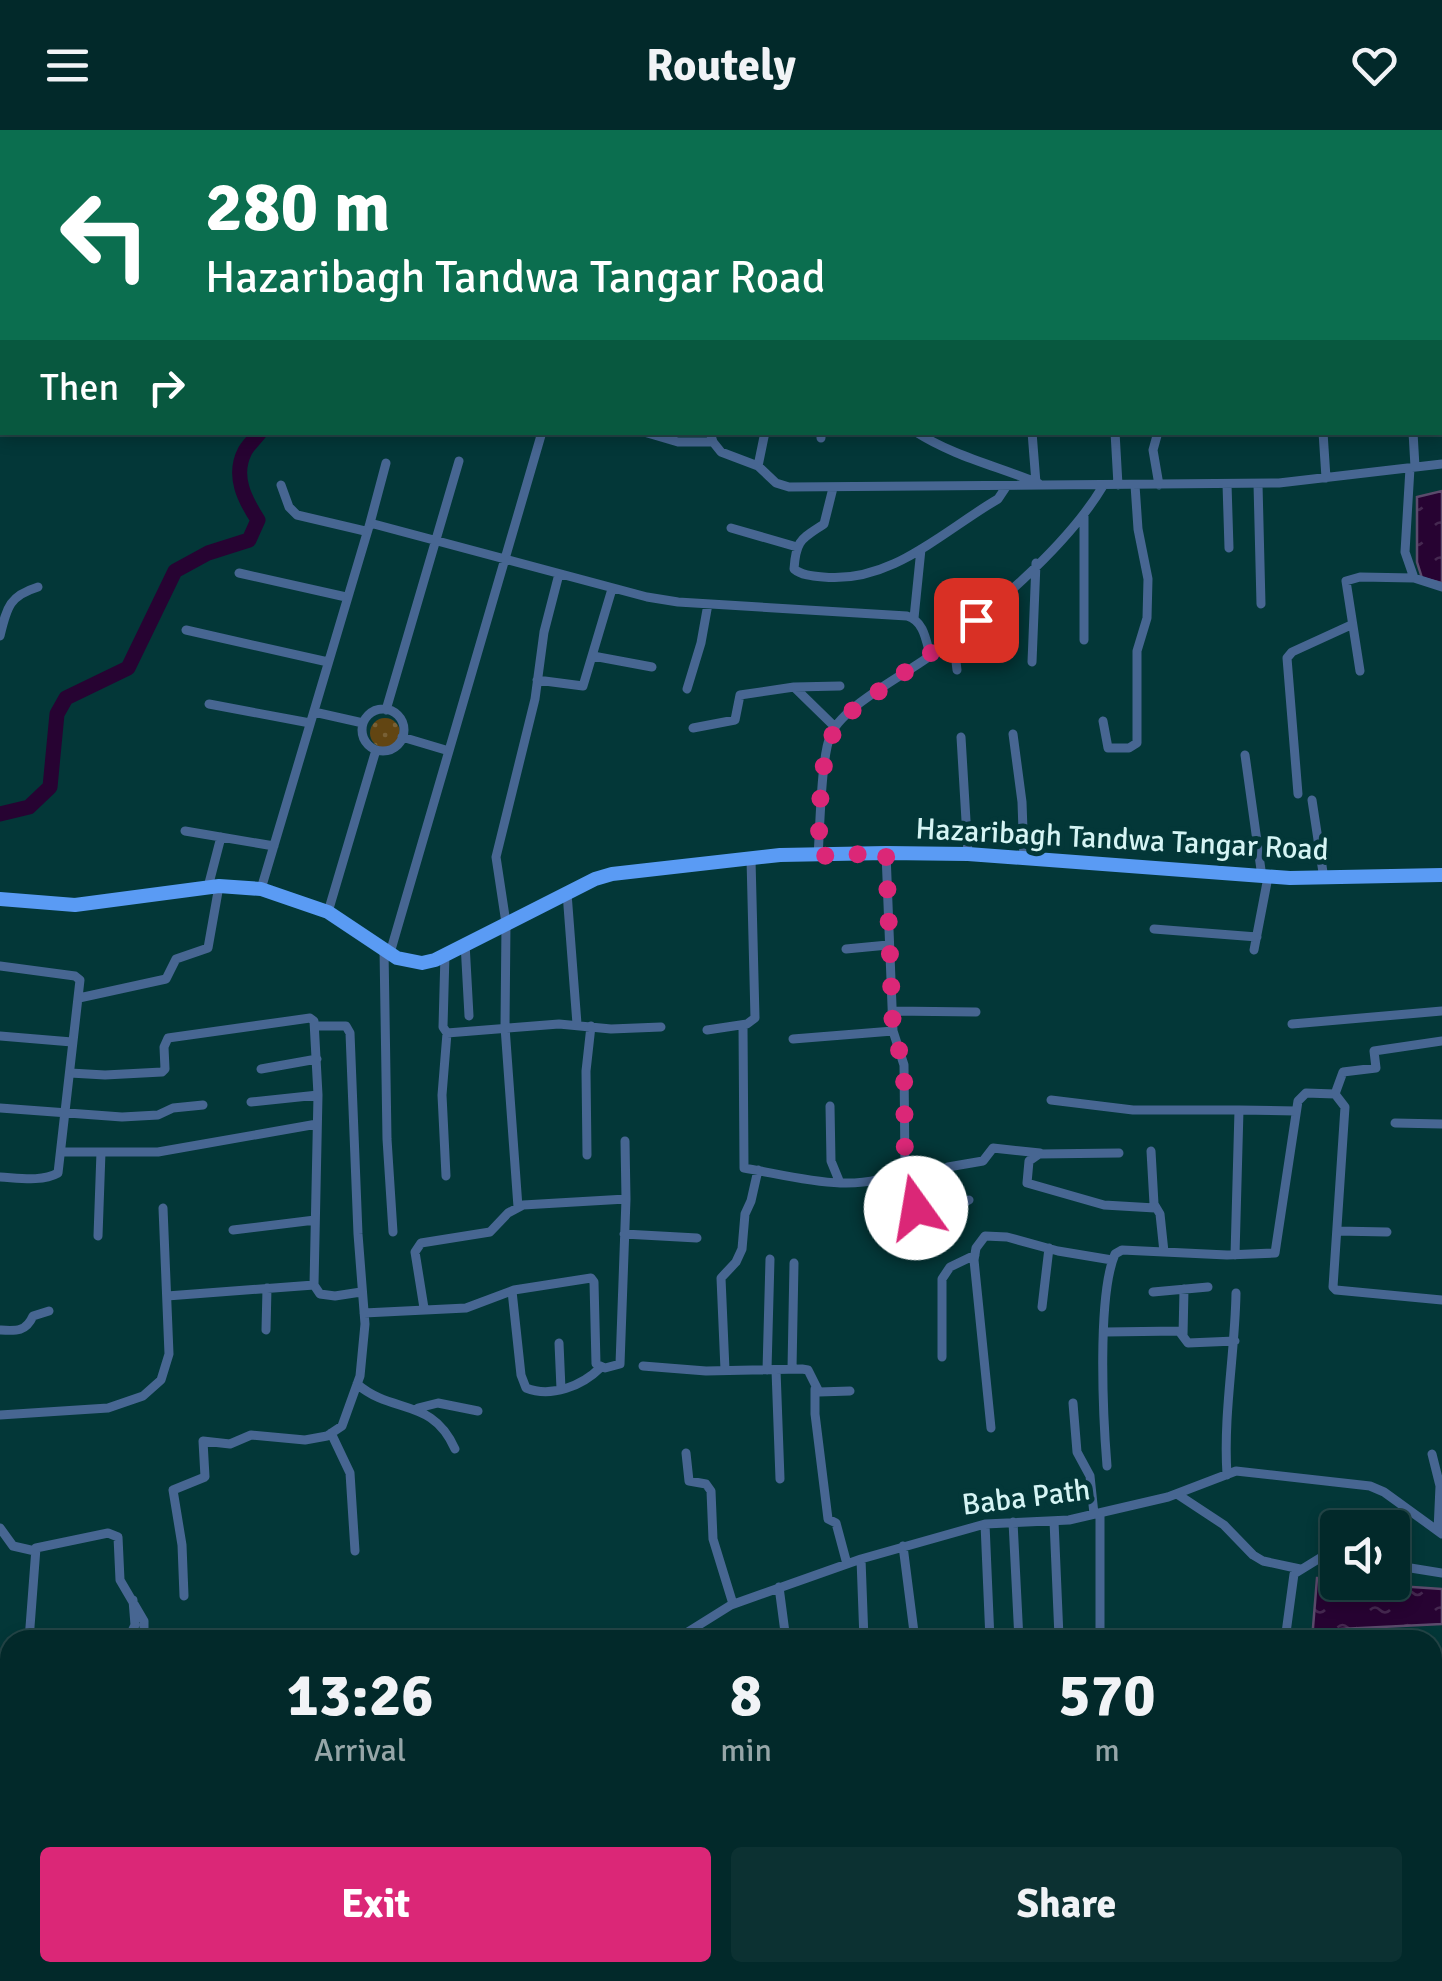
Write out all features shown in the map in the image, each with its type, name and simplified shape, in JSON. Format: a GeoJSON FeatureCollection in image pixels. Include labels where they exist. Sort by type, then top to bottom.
{"type":"FeatureCollection","features":[{"type":"Feature","properties":{"kind":"main road","name":"Hazaribagh Tandwa Tangar Road"},"geometry":{"type":"LineString","coordinates":[[0,900],[86,904],[213,887],[262,889],[328,912],[387,951],[422,963],[612,874],[751,859],[968,854],[1265,877],[1442,875]]}},
{"type":"Feature","properties":{"kind":"street"},"geometry":{"type":"LineString","coordinates":[[394,1232],[387,1138],[387,951],[541,435]]}},
{"type":"Feature","properties":{"kind":"street"},"geometry":{"type":"LineString","coordinates":[[654,435],[678,442],[712,437],[721,452],[758,466],[780,485],[833,488],[1258,484],[1442,464]]}},
{"type":"Feature","properties":{"kind":"street"},"geometry":{"type":"LineString","coordinates":[[758,466],[765,435]]}},
{"type":"Feature","properties":{"kind":"street"},"geometry":{"type":"LineString","coordinates":[[921,435],[941,448],[989,462],[1041,484]]}},
{"type":"Feature","properties":{"kind":"street"},"geometry":{"type":"LineString","coordinates":[[1033,435],[1041,484]]}},
{"type":"Feature","properties":{"kind":"street"},"geometry":{"type":"LineString","coordinates":[[1115,435],[1118,486]]}},
{"type":"Feature","properties":{"kind":"street"},"geometry":{"type":"LineString","coordinates":[[1157,435],[1153,450],[1160,485]]}},
{"type":"Feature","properties":{"kind":"street"},"geometry":{"type":"LineString","coordinates":[[1323,435],[1326,478]]}},
{"type":"Feature","properties":{"kind":"street"},"geometry":{"type":"LineString","coordinates":[[1413,435],[1405,552],[1414,578]]}},
{"type":"Feature","properties":{"kind":"street"},"geometry":{"type":"LineString","coordinates":[[386,710],[459,461]]}},
{"type":"Feature","properties":{"kind":"street"},"geometry":{"type":"LineString","coordinates":[[262,889],[386,463]]}},
{"type":"Feature","properties":{"kind":"street"},"geometry":{"type":"LineString","coordinates":[[1227,484],[1229,548]]}},
{"type":"Feature","properties":{"kind":"street"},"geometry":{"type":"LineString","coordinates":[[1258,484],[1261,604]]}},
{"type":"Feature","properties":{"kind":"street"},"geometry":{"type":"LineString","coordinates":[[280,485],[288,507],[297,515],[436,540],[612,589],[678,602],[914,618]]}},
{"type":"Feature","properties":{"kind":"street"},"geometry":{"type":"LineString","coordinates":[[818,856],[827,748],[834,728],[852,710],[953,638],[1036,564],[1084,516],[1103,486]]}},
{"type":"Feature","properties":{"kind":"street"},"geometry":{"type":"LineString","coordinates":[[1104,722],[1109,749],[1129,748],[1137,743],[1137,650],[1147,618],[1148,579],[1135,486]]}},
{"type":"Feature","properties":{"kind":"street"},"geometry":{"type":"LineString","coordinates":[[833,488],[822,528],[805,533],[798,547],[795,572],[828,578],[873,574],[998,500],[1006,487]]}},
{"type":"Feature","properties":{"kind":"street"},"geometry":{"type":"LineString","coordinates":[[1084,516],[1084,640]]}},
{"type":"Feature","properties":{"kind":"street"},"geometry":{"type":"LineString","coordinates":[[731,528],[798,547]]}},
{"type":"Feature","properties":{"kind":"street"},"geometry":{"type":"LineString","coordinates":[[920,549],[914,618],[922,628],[930,656]]}},
{"type":"Feature","properties":{"kind":"street"},"geometry":{"type":"LineString","coordinates":[[1032,662],[1036,564]]}},
{"type":"Feature","properties":{"kind":"street"},"geometry":{"type":"LineString","coordinates":[[240,573],[346,597]]}},
{"type":"Feature","properties":{"kind":"street"},"geometry":{"type":"LineString","coordinates":[[518,1206],[505,1027],[506,923],[496,857],[559,574]]}},
{"type":"Feature","properties":{"kind":"street"},"geometry":{"type":"LineString","coordinates":[[1360,671],[1346,585],[1349,579],[1414,578],[1442,586]]}},
{"type":"Feature","properties":{"kind":"street"},"geometry":{"type":"LineString","coordinates":[[0,636],[16,596],[38,587]]}},
{"type":"Feature","properties":{"kind":"street"},"geometry":{"type":"LineString","coordinates":[[537,680],[580,688],[612,589]]}},
{"type":"Feature","properties":{"kind":"street"},"geometry":{"type":"LineString","coordinates":[[686,689],[708,604]]}},
{"type":"Feature","properties":{"kind":"street"},"geometry":{"type":"LineString","coordinates":[[1298,794],[1287,658],[1292,652],[1352,625]]}},
{"type":"Feature","properties":{"kind":"street"},"geometry":{"type":"LineString","coordinates":[[186,630],[328,662]]}},
{"type":"Feature","properties":{"kind":"street"},"geometry":{"type":"LineString","coordinates":[[953,638],[957,670]]}},
{"type":"Feature","properties":{"kind":"street"},"geometry":{"type":"LineString","coordinates":[[593,656],[652,667]]}},
{"type":"Feature","properties":{"kind":"street"},"geometry":{"type":"LineString","coordinates":[[693,728],[735,720],[740,695],[840,686]]}},
{"type":"Feature","properties":{"kind":"street"},"geometry":{"type":"LineString","coordinates":[[794,688],[834,728]]}},
{"type":"Feature","properties":{"kind":"street"},"geometry":{"type":"LineString","coordinates":[[209,704],[363,723]]}},
{"type":"Feature","properties":{"kind":"street"},"geometry":{"type":"LineString","coordinates":[[386,710],[400,720],[402,737],[394,747],[376,750],[363,736],[363,723],[375,711],[386,710]]}},
{"type":"Feature","properties":{"kind":"street"},"geometry":{"type":"LineString","coordinates":[[1013,734],[1024,860]]}},
{"type":"Feature","properties":{"kind":"street"},"geometry":{"type":"LineString","coordinates":[[402,737],[449,752]]}},
{"type":"Feature","properties":{"kind":"street"},"geometry":{"type":"LineString","coordinates":[[961,737],[968,854]]}},
{"type":"Feature","properties":{"kind":"street"},"geometry":{"type":"LineString","coordinates":[[328,912],[376,750]]}},
{"type":"Feature","properties":{"kind":"street"},"geometry":{"type":"LineString","coordinates":[[1244,755],[1265,877],[1254,950]]}},
{"type":"Feature","properties":{"kind":"street"},"geometry":{"type":"LineString","coordinates":[[1312,800],[1324,879]]}},
{"type":"Feature","properties":{"kind":"street"},"geometry":{"type":"LineString","coordinates":[[184,831],[274,846]]}},
{"type":"Feature","properties":{"kind":"street"},"geometry":{"type":"LineString","coordinates":[[79,998],[166,979],[176,959],[208,948],[221,837]]}},
{"type":"Feature","properties":{"kind":"street"},"geometry":{"type":"LineString","coordinates":[[886,853],[893,1032],[904,1065],[905,1169],[912,1175],[916,1208],[920,1212],[946,1211],[968,1200]]}},
{"type":"Feature","properties":{"kind":"street"},"geometry":{"type":"LineString","coordinates":[[707,1030],[752,1023],[755,1018],[751,859]]}},
{"type":"Feature","properties":{"kind":"street"},"geometry":{"type":"LineString","coordinates":[[567,893],[577,1024]]}},
{"type":"Feature","properties":{"kind":"street"},"geometry":{"type":"LineString","coordinates":[[1154,929],[1257,937]]}},
{"type":"Feature","properties":{"kind":"street"},"geometry":{"type":"LineString","coordinates":[[465,943],[469,1016]]}},
{"type":"Feature","properties":{"kind":"street"},"geometry":{"type":"LineString","coordinates":[[846,949],[888,945]]}},
{"type":"Feature","properties":{"kind":"street"},"geometry":{"type":"LineString","coordinates":[[445,954],[443,1027],[447,1033],[442,1094],[446,1176]]}},
{"type":"Feature","properties":{"kind":"street"},"geometry":{"type":"LineString","coordinates":[[0,966],[79,977],[56,1176],[0,1177]]}},
{"type":"Feature","properties":{"kind":"street"},"geometry":{"type":"LineString","coordinates":[[892,1011],[976,1012]]}},
{"type":"Feature","properties":{"kind":"street"},"geometry":{"type":"LineString","coordinates":[[1292,1024],[1442,1011]]}},
{"type":"Feature","properties":{"kind":"street"},"geometry":{"type":"LineString","coordinates":[[70,1073],[162,1072],[166,1069],[164,1048],[168,1038],[310,1018],[318,1059],[314,1284],[320,1294],[327,1296],[361,1292]]}},
{"type":"Feature","properties":{"kind":"street"},"geometry":{"type":"LineString","coordinates":[[447,1033],[577,1024],[612,1029],[661,1027]]}},
{"type":"Feature","properties":{"kind":"street"},"geometry":{"type":"LineString","coordinates":[[743,1025],[742,1166],[824,1184],[896,1174],[905,1169]]}},
{"type":"Feature","properties":{"kind":"street"},"geometry":{"type":"LineString","coordinates":[[184,1596],[182,1544],[173,1490],[205,1477],[204,1441],[230,1444],[251,1435],[314,1439],[331,1434],[342,1426],[364,1361],[350,1033],[346,1026],[314,1026]]}},
{"type":"Feature","properties":{"kind":"street"},"geometry":{"type":"LineString","coordinates":[[587,1154],[586,1070],[591,1026]]}},
{"type":"Feature","properties":{"kind":"street"},"geometry":{"type":"LineString","coordinates":[[793,1039],[893,1032]]}},
{"type":"Feature","properties":{"kind":"street"},"geometry":{"type":"LineString","coordinates":[[0,1036],[72,1042]]}},
{"type":"Feature","properties":{"kind":"street"},"geometry":{"type":"LineString","coordinates":[[1335,1094],[1343,1072],[1376,1068],[1374,1051],[1442,1041]]}},
{"type":"Feature","properties":{"kind":"street"},"geometry":{"type":"LineString","coordinates":[[262,1069],[318,1059]]}},
{"type":"Feature","properties":{"kind":"street"},"geometry":{"type":"LineString","coordinates":[[250,1102],[318,1094]]}},
{"type":"Feature","properties":{"kind":"street"},"geometry":{"type":"LineString","coordinates":[[1107,1466],[1103,1416],[1112,1260],[1119,1250],[1274,1254],[1296,1111],[1302,1095],[1335,1094]]}},
{"type":"Feature","properties":{"kind":"street"},"geometry":{"type":"LineString","coordinates":[[1335,1094],[1345,1107],[1332,1287],[1442,1300]]}},
{"type":"Feature","properties":{"kind":"street"},"geometry":{"type":"LineString","coordinates":[[1051,1100],[1133,1110],[1296,1111]]}},
{"type":"Feature","properties":{"kind":"street"},"geometry":{"type":"LineString","coordinates":[[0,1108],[158,1116],[173,1108],[203,1105]]}},
{"type":"Feature","properties":{"kind":"street"},"geometry":{"type":"LineString","coordinates":[[830,1106],[831,1161],[840,1183]]}},
{"type":"Feature","properties":{"kind":"street"},"geometry":{"type":"LineString","coordinates":[[1236,1255],[1239,1110]]}},
{"type":"Feature","properties":{"kind":"street"},"geometry":{"type":"LineString","coordinates":[[1395,1123],[1442,1124]]}},
{"type":"Feature","properties":{"kind":"street"},"geometry":{"type":"LineString","coordinates":[[61,1152],[158,1152],[317,1124]]}},
{"type":"Feature","properties":{"kind":"street"},"geometry":{"type":"LineString","coordinates":[[512,1291],[523,1385],[538,1392],[580,1384],[600,1368],[618,1366],[622,1360],[625,1141]]}},
{"type":"Feature","properties":{"kind":"street"},"geometry":{"type":"LineString","coordinates":[[948,1167],[984,1161],[993,1148],[1043,1153],[1120,1152]]}},
{"type":"Feature","properties":{"kind":"street"},"geometry":{"type":"LineString","coordinates":[[98,1236],[102,1152]]}},
{"type":"Feature","properties":{"kind":"street"},"geometry":{"type":"LineString","coordinates":[[1151,1152],[1164,1252]]}},
{"type":"Feature","properties":{"kind":"street"},"geometry":{"type":"LineString","coordinates":[[1043,1153],[1029,1161],[1030,1186],[1104,1205],[1156,1208]]}},
{"type":"Feature","properties":{"kind":"street"},"geometry":{"type":"LineString","coordinates":[[725,1370],[721,1278],[742,1249],[744,1214],[758,1170]]}},
{"type":"Feature","properties":{"kind":"street"},"geometry":{"type":"LineString","coordinates":[[424,1308],[416,1259],[418,1246],[437,1238],[490,1232],[518,1206],[626,1199]]}},
{"type":"Feature","properties":{"kind":"street"},"geometry":{"type":"LineString","coordinates":[[0,1415],[108,1408],[143,1396],[162,1380],[168,1363],[163,1208]]}},
{"type":"Feature","properties":{"kind":"street"},"geometry":{"type":"LineString","coordinates":[[233,1230],[315,1220]]}},
{"type":"Feature","properties":{"kind":"street"},"geometry":{"type":"LineString","coordinates":[[1337,1231],[1387,1232]]}},
{"type":"Feature","properties":{"kind":"street"},"geometry":{"type":"LineString","coordinates":[[624,1234],[697,1238]]}},
{"type":"Feature","properties":{"kind":"street"},"geometry":{"type":"LineString","coordinates":[[991,1428],[975,1255],[980,1241],[990,1235],[1112,1260]]}},
{"type":"Feature","properties":{"kind":"street"},"geometry":{"type":"LineString","coordinates":[[1042,1307],[1049,1248]]}},
{"type":"Feature","properties":{"kind":"street"},"geometry":{"type":"LineString","coordinates":[[942,1358],[942,1280],[950,1268],[975,1255]]}},
{"type":"Feature","properties":{"kind":"street"},"geometry":{"type":"LineString","coordinates":[[770,1259],[772,1370],[780,1479]]}},
{"type":"Feature","properties":{"kind":"street"},"geometry":{"type":"LineString","coordinates":[[792,1369],[794,1263]]}},
{"type":"Feature","properties":{"kind":"street"},"geometry":{"type":"LineString","coordinates":[[364,1313],[466,1308],[512,1291],[560,1280],[593,1279],[595,1354],[600,1368]]}},
{"type":"Feature","properties":{"kind":"street"},"geometry":{"type":"LineString","coordinates":[[167,1296],[314,1284]]}},
{"type":"Feature","properties":{"kind":"street"},"geometry":{"type":"LineString","coordinates":[[1152,1292],[1208,1287]]}},
{"type":"Feature","properties":{"kind":"street"},"geometry":{"type":"LineString","coordinates":[[266,1288],[266,1330]]}},
{"type":"Feature","properties":{"kind":"street"},"geometry":{"type":"LineString","coordinates":[[1183,1336],[1184,1289]]}},
{"type":"Feature","properties":{"kind":"street"},"geometry":{"type":"LineString","coordinates":[[1227,1475],[1226,1430],[1236,1293]]}},
{"type":"Feature","properties":{"kind":"street"},"geometry":{"type":"LineString","coordinates":[[0,1330],[22,1330],[29,1326],[33,1316],[49,1311]]}},
{"type":"Feature","properties":{"kind":"street"},"geometry":{"type":"LineString","coordinates":[[1106,1332],[1176,1331],[1188,1343],[1235,1341]]}},
{"type":"Feature","properties":{"kind":"street"},"geometry":{"type":"LineString","coordinates":[[560,1343],[560,1388]]}},
{"type":"Feature","properties":{"kind":"street"},"geometry":{"type":"LineString","coordinates":[[643,1366],[808,1370],[815,1390],[828,1519],[836,1522],[847,1564]]}},
{"type":"Feature","properties":{"kind":"street"},"geometry":{"type":"LineString","coordinates":[[357,1384],[377,1398],[432,1416],[446,1430],[455,1448]]}},
{"type":"Feature","properties":{"kind":"street"},"geometry":{"type":"LineString","coordinates":[[815,1390],[850,1391]]}},
{"type":"Feature","properties":{"kind":"street"},"geometry":{"type":"LineString","coordinates":[[416,1408],[438,1403],[478,1410]]}},
{"type":"Feature","properties":{"kind":"street"},"geometry":{"type":"LineString","coordinates":[[1072,1403],[1077,1452],[1090,1476],[1097,1514],[1100,1630]]}},
{"type":"Feature","properties":{"kind":"street"},"geometry":{"type":"LineString","coordinates":[[331,1434],[350,1474],[355,1551]]}},
{"type":"Feature","properties":{"kind":"street"},"geometry":{"type":"LineString","coordinates":[[686,1454],[689,1481],[706,1484],[711,1491],[713,1539],[734,1604]]}},
{"type":"Feature","properties":{"kind":"street"},"geometry":{"type":"LineString","coordinates":[[1432,1454],[1440,1486],[1440,1532]]}},
{"type":"Feature","properties":{"kind":"street","name":"Baba Path"},"geometry":{"type":"LineString","coordinates":[[689,1630],[734,1604],[903,1546],[985,1524],[1054,1521],[1097,1514],[1176,1494],[1245,1470],[1370,1486],[1440,1532]]}},
{"type":"Feature","properties":{"kind":"street"},"geometry":{"type":"LineString","coordinates":[[1176,1494],[1224,1525],[1252,1555],[1300,1569]]}},
{"type":"Feature","properties":{"kind":"street"},"geometry":{"type":"LineString","coordinates":[[1054,1521],[1059,1630]]}},
{"type":"Feature","properties":{"kind":"street"},"geometry":{"type":"LineString","coordinates":[[1013,1522],[1019,1630]]}},
{"type":"Feature","properties":{"kind":"street"},"geometry":{"type":"LineString","coordinates":[[985,1524],[990,1630]]}},
{"type":"Feature","properties":{"kind":"street"},"geometry":{"type":"LineString","coordinates":[[0,1528],[12,1546],[34,1551],[41,1546],[112,1533],[119,1542],[120,1580],[133,1597],[144,1620],[144,1630]]}},
{"type":"Feature","properties":{"kind":"street"},"geometry":{"type":"LineString","coordinates":[[903,1546],[913,1630]]}},
{"type":"Feature","properties":{"kind":"street"},"geometry":{"type":"LineString","coordinates":[[29,1630],[34,1551]]}},
{"type":"Feature","properties":{"kind":"street"},"geometry":{"type":"LineString","coordinates":[[1286,1630],[1290,1585],[1300,1569],[1320,1558]]}},
{"type":"Feature","properties":{"kind":"street"},"geometry":{"type":"LineString","coordinates":[[861,1559],[864,1630]]}},
{"type":"Feature","properties":{"kind":"street"},"geometry":{"type":"LineString","coordinates":[[1410,1568],[1442,1573]]}},
{"type":"Feature","properties":{"kind":"street"},"geometry":{"type":"LineString","coordinates":[[779,1588],[785,1630]]}},
{"type":"Feature","properties":{"kind":"street"},"geometry":{"type":"LineString","coordinates":[[133,1597],[133,1630]]}},
{"type":"Feature","properties":{"kind":"shaded area"},"geometry":{"type":"Polygon","coordinates":[[[385,718],[396,722],[400,733],[396,744],[385,748],[374,744],[370,733],[374,722],[385,718]]]}},
{"type":"Feature","properties":{"kind":"water"},"geometry":{"type":"Polygon","coordinates":[[[1442,491],[1442,583],[1422,578],[1417,562],[1417,497],[1442,491]]]}},
{"type":"Feature","properties":{"kind":"water"},"geometry":{"type":"Polygon","coordinates":[[[1317,1578],[1320,1600],[1410,1600],[1410,1587],[1442,1589],[1442,1624],[1313,1630],[1317,1578]]]}},
{"type":"Feature","properties":{"kind":"waterway"},"geometry":{"type":"LineString","coordinates":[[0,814],[29,807],[50,787],[57,714],[66,698],[128,668],[175,571],[208,553],[249,540],[258,520],[245,496],[240,470],[245,451],[258,435]]}},
{"type":"Feature","properties":{"kind":"route"},"geometry":{"type":"LineString","coordinates":[[916,1208],[912,1175],[905,1169],[904,1065],[893,1032],[886,853],[818,856],[827,748],[832,730],[845,716],[976,620]]}}]}
